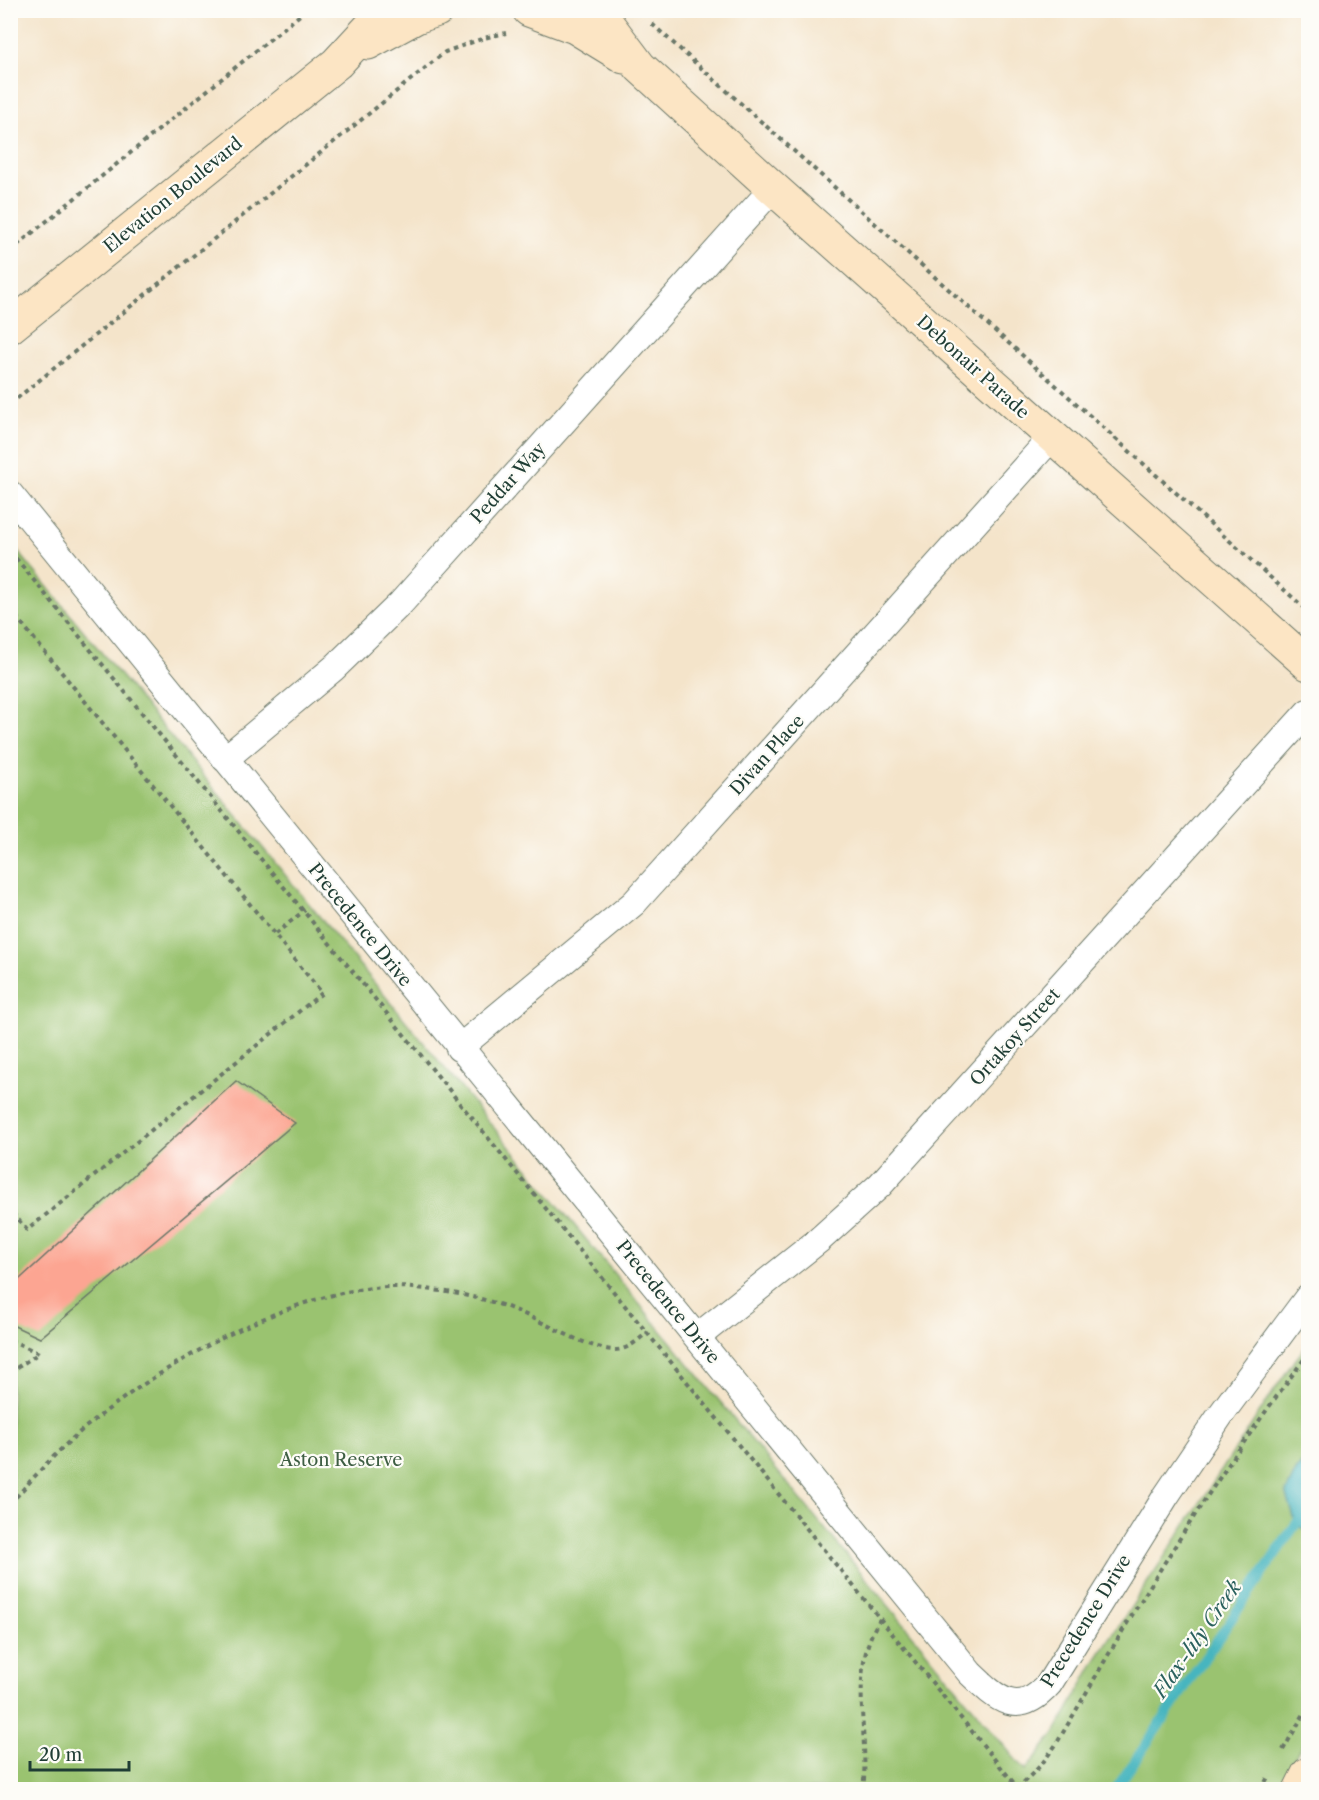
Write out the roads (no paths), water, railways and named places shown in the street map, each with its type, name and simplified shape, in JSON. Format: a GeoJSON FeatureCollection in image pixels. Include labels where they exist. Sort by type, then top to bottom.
{"type":"FeatureCollection","features":[{"type":"Feature","properties":{"kind":"street","name":"Elevation Boulevard"},"geometry":{"type":"LineString","coordinates":[[337,63],[386,10]]}},
{"type":"Feature","properties":{"kind":"street","name":"Elevation Boulevard"},"geometry":{"type":"LineString","coordinates":[[10,327],[337,63],[388,30],[437,10]]}},
{"type":"Feature","properties":{"kind":"street","name":"Debonair Parade"},"geometry":{"type":"LineString","coordinates":[[597,10],[640,67],[772,188],[1308,664]]}},
{"type":"Feature","properties":{"kind":"street","name":"Debonair Parade"},"geometry":{"type":"LineString","coordinates":[[522,21],[575,27],[640,67]]}},
{"type":"Feature","properties":{"kind":"street","name":"Peddar Way"},"geometry":{"type":"LineString","coordinates":[[225,759],[334,668],[401,603],[772,188]]}},
{"type":"Feature","properties":{"kind":"street","name":"Divan Place"},"geometry":{"type":"LineString","coordinates":[[459,1048],[634,903],[1052,437]]}},
{"type":"Feature","properties":{"kind":"street","name":"Precedence Drive"},"geometry":{"type":"LineString","coordinates":[[10,494],[970,1674],[1002,1701],[1014,1704],[1032,1700],[1040,1694],[1059,1670],[1166,1496],[1222,1413],[1308,1297]]}},
{"type":"Feature","properties":{"kind":"street","name":"Ortakoy Street"},"geometry":{"type":"LineString","coordinates":[[697,1337],[819,1240],[880,1185],[1308,712]]}},
{"type":"Feature","properties":{"kind":"street"},"geometry":{"type":"LineString","coordinates":[[1300,1790],[1308,1774]]}},
{"type":"Feature","properties":{"kind":"water"},"geometry":{"type":"Polygon","coordinates":[[[1308,1455],[1308,1532],[1296,1524],[1286,1492],[1296,1471],[1308,1455]]]}},
{"type":"Feature","properties":{"kind":"waterway","name":"Flax-lily Creek"},"geometry":{"type":"LineString","coordinates":[[1115,1790],[1308,1509]]}},
{"type":"Feature","properties":{"kind":"park label","name":"Aston Reserve"},"geometry":{"type":"Point","coordinates":[341,1460]}}]}
